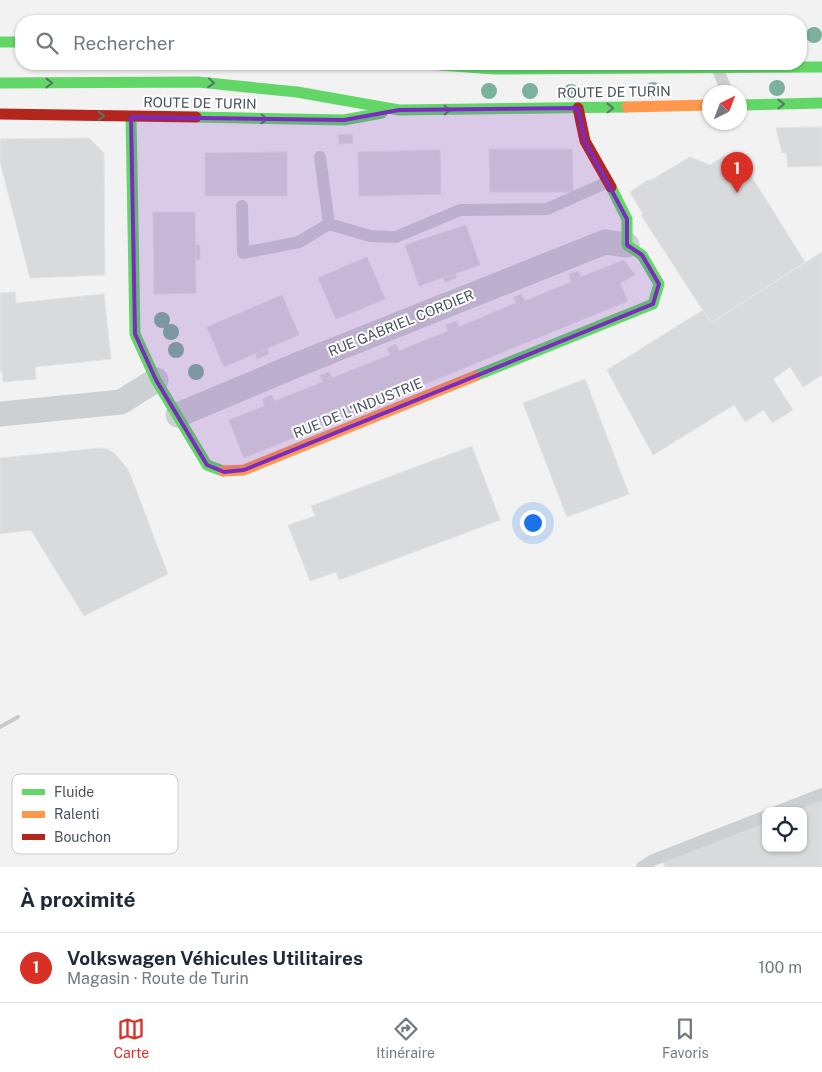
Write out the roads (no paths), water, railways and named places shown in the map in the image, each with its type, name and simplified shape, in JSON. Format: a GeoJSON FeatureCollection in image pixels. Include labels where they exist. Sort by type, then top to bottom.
{"type":"FeatureCollection","features":[{"type":"Feature","properties":{"kind":"main road"},"geometry":{"type":"LineString","coordinates":[[0,42],[15,42]]}},
{"type":"Feature","properties":{"kind":"main road","name":"ROUTE DE TURIN"},"geometry":{"type":"LineString","coordinates":[[807,67],[822,67]]}},
{"type":"Feature","properties":{"kind":"main road","name":"ROUTE DE TURIN"},"geometry":{"type":"LineString","coordinates":[[0,83],[198,82],[297,92],[399,110]]}},
{"type":"Feature","properties":{"kind":"main road"},"geometry":{"type":"LineString","coordinates":[[747,105],[822,104]]}},
{"type":"Feature","properties":{"kind":"main road","name":"ROUTE DE TURIN"},"geometry":{"type":"LineString","coordinates":[[0,114],[344,120],[399,110],[702,105]]}},
{"type":"Feature","properties":{"kind":"main road"},"geometry":{"type":"LineString","coordinates":[[578,108],[585,141],[627,219],[627,245]]}},
{"type":"Feature","properties":{"kind":"main road","name":"RUE DE L'INDUSTRIE"},"geometry":{"type":"LineString","coordinates":[[131,117],[135,334],[156,380],[207,465],[224,472],[244,470],[653,304],[659,284],[642,255],[627,245]]}},
{"type":"Feature","properties":{"kind":"street","name":"RUE GABRIEL CORDIER"},"geometry":{"type":"LineString","coordinates":[[178,415],[304,362],[605,242],[627,245]]}},
{"type":"Feature","properties":{"kind":"street"},"geometry":{"type":"LineString","coordinates":[[0,414],[121,402],[156,380]]}},
{"type":"Feature","properties":{"kind":"lane"},"geometry":{"type":"LineString","coordinates":[[718,70],[724,85]]}},
{"type":"Feature","properties":{"kind":"lane"},"geometry":{"type":"LineString","coordinates":[[320,157],[329,224]]}},
{"type":"Feature","properties":{"kind":"lane"},"geometry":{"type":"LineString","coordinates":[[242,206],[243,253],[299,242],[329,224],[370,236],[396,237],[460,210],[547,209],[608,182]]}},
{"type":"Feature","properties":{"kind":"lane"},"geometry":{"type":"LineString","coordinates":[[788,807],[822,794]]}},
{"type":"Feature","properties":{"kind":"lane"},"geometry":{"type":"LineString","coordinates":[[642,867],[653,860],[762,818]]}},
{"type":"Feature","properties":{"kind":"railway"},"geometry":{"type":"LineString","coordinates":[[0,727],[18,717]]}},
{"type":"Feature","properties":{"kind":"place","name":"Volkswagen Véhicules Utilitaires"},"geometry":{"type":"Point","coordinates":[737,193]}}]}
